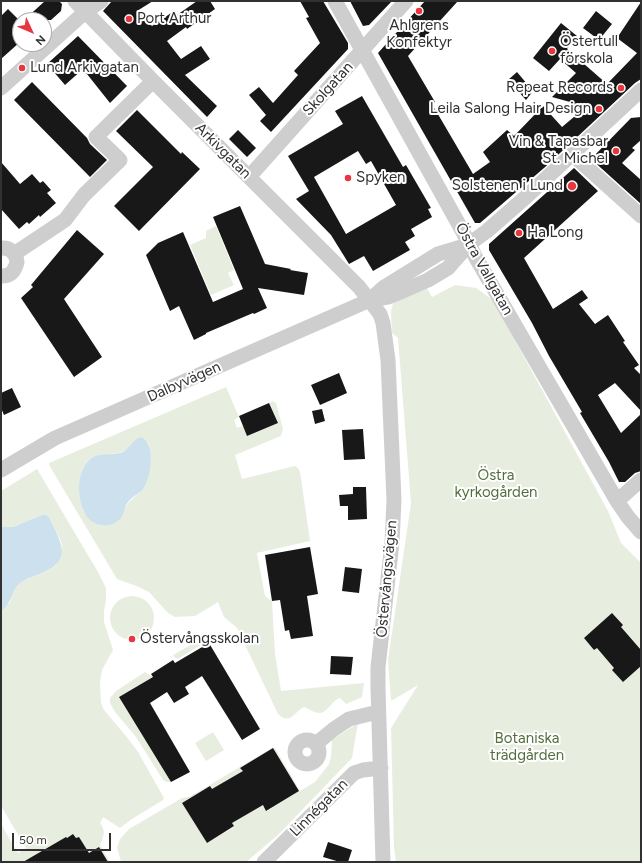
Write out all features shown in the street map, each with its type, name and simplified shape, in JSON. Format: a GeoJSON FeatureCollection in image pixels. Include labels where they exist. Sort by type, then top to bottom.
{"type":"FeatureCollection","features":[{"type":"Feature","properties":{"kind":"street"},"geometry":{"type":"LineString","coordinates":[[1,88],[80,6],[101,1]]}},
{"type":"Feature","properties":{"kind":"street","name":"Östra Vallgatan"},"geometry":{"type":"LineString","coordinates":[[335,1],[469,244],[622,496],[628,517],[641,532]]}},
{"type":"Feature","properties":{"kind":"street","name":"Skolgatan"},"geometry":{"type":"LineString","coordinates":[[249,177],[406,1]]}},
{"type":"Feature","properties":{"kind":"street","name":"Arkivgatan"},"geometry":{"type":"LineString","coordinates":[[80,6],[359,287],[370,300]]}},
{"type":"Feature","properties":{"kind":"street"},"geometry":{"type":"LineString","coordinates":[[1,276],[9,275],[13,272],[17,262],[8,251],[65,220],[84,195],[120,160],[96,137],[153,81]]}},
{"type":"Feature","properties":{"kind":"street","name":"Dalbyvägen"},"geometry":{"type":"LineString","coordinates":[[1,470],[55,438],[370,300],[383,288],[438,254],[469,244],[487,231],[639,96]]}},
{"type":"Feature","properties":{"kind":"street"},"geometry":{"type":"LineString","coordinates":[[573,155],[641,216]]}},
{"type":"Feature","properties":{"kind":"street","name":"Östervångsvägen"},"geometry":{"type":"LineString","coordinates":[[370,300],[380,314],[383,324],[388,360],[394,500],[392,543],[378,667],[383,862]]}},
{"type":"Feature","properties":{"kind":"street"},"geometry":{"type":"LineString","coordinates":[[622,496],[641,480]]}},
{"type":"Feature","properties":{"kind":"street"},"geometry":{"type":"LineString","coordinates":[[317,743],[334,729],[349,720],[378,712]]}},
{"type":"Feature","properties":{"kind":"street","name":"Linnégatan"},"geometry":{"type":"LineString","coordinates":[[264,862],[354,773],[363,770],[381,768]]}},
{"type":"Feature","properties":{"kind":"green space"},"geometry":{"type":"Polygon","coordinates":[[[216,226],[234,270],[228,273],[234,285],[211,295],[190,245],[206,238],[206,231],[216,226]]]}},
{"type":"Feature","properties":{"kind":"green space"},"geometry":{"type":"Polygon","coordinates":[[[455,285],[476,288],[493,300],[608,511],[621,543],[641,563],[641,862],[396,862],[394,847],[391,728],[418,685],[391,701],[388,660],[411,503],[398,338],[392,333],[391,311],[393,303],[427,288],[432,297],[455,285]]]}},
{"type":"Feature","properties":{"kind":"green space"},"geometry":{"type":"Polygon","coordinates":[[[226,387],[239,417],[234,420],[237,428],[243,426],[247,436],[278,423],[269,403],[273,401],[276,403],[283,429],[281,436],[235,455],[242,479],[295,466],[300,472],[310,541],[257,553],[265,596],[272,601],[275,654],[281,691],[364,683],[362,697],[346,704],[340,698],[337,699],[325,711],[320,713],[304,707],[289,718],[286,719],[282,717],[278,714],[237,628],[224,617],[218,602],[195,616],[175,617],[168,613],[149,592],[117,579],[49,463],[226,387]],[[141,437],[122,452],[98,455],[89,460],[81,473],[80,481],[84,512],[122,516],[128,503],[144,488],[147,482],[151,460],[148,443],[141,437]]]}},
{"type":"Feature","properties":{"kind":"green space"},"geometry":{"type":"Polygon","coordinates":[[[37,469],[106,588],[104,622],[113,650],[102,670],[100,682],[101,703],[104,710],[138,752],[164,798],[120,828],[103,817],[100,823],[104,834],[100,845],[110,862],[108,862],[99,847],[89,853],[79,837],[76,838],[73,834],[23,862],[3,862],[1,858],[1,824],[18,853],[26,848],[1,806],[1,611],[10,602],[15,588],[19,583],[47,571],[56,565],[62,547],[61,541],[49,517],[46,515],[42,515],[13,527],[1,527],[1,491],[37,469]]]}},
{"type":"Feature","properties":{"kind":"green space"},"geometry":{"type":"Polygon","coordinates":[[[128,596],[136,596],[141,597],[148,602],[153,609],[153,627],[148,634],[141,639],[128,640],[120,637],[113,630],[110,622],[110,614],[113,606],[120,599],[128,596]]]}},
{"type":"Feature","properties":{"kind":"green space"},"geometry":{"type":"Polygon","coordinates":[[[203,638],[207,641],[178,659],[173,655],[203,638]]]}},
{"type":"Feature","properties":{"kind":"green space"},"geometry":{"type":"Polygon","coordinates":[[[145,672],[153,677],[119,697],[171,782],[166,782],[163,780],[136,737],[115,712],[110,703],[110,698],[116,691],[145,672]]]}},
{"type":"Feature","properties":{"kind":"green space"},"geometry":{"type":"Polygon","coordinates":[[[358,723],[352,758],[278,835],[246,862],[121,862],[117,847],[120,839],[129,829],[182,798],[191,796],[272,748],[273,748],[275,748],[300,791],[315,782],[329,764],[332,740],[358,723]],[[273,748],[241,768],[244,774],[214,792],[210,786],[182,803],[207,843],[234,827],[232,823],[263,805],[267,811],[299,791],[273,748]]]}},
{"type":"Feature","properties":{"kind":"green space"},"geometry":{"type":"Polygon","coordinates":[[[213,732],[224,750],[206,761],[195,743],[213,732]]]}},
{"type":"Feature","properties":{"kind":"water"},"geometry":{"type":"Polygon","coordinates":[[[141,437],[148,443],[151,453],[149,472],[144,488],[128,502],[119,520],[107,525],[94,523],[85,514],[80,497],[80,478],[87,462],[96,456],[123,452],[141,437]]]}},
{"type":"Feature","properties":{"kind":"water"},"geometry":{"type":"Polygon","coordinates":[[[42,515],[49,517],[57,534],[62,549],[61,556],[52,568],[20,583],[14,590],[8,603],[1,611],[1,527],[13,527],[42,515]]]}},
{"type":"Feature","properties":{"kind":"building"},"geometry":{"type":"Polygon","coordinates":[[[45,1],[59,1],[62,4],[61,11],[52,19],[52,12],[33,12],[45,1]]]}},
{"type":"Feature","properties":{"kind":"building"},"geometry":{"type":"Polygon","coordinates":[[[112,1],[153,1],[137,11],[152,26],[174,11],[177,15],[197,1],[210,1],[215,9],[167,41],[181,59],[201,46],[210,59],[185,75],[217,106],[207,117],[103,11],[112,1]]]}},
{"type":"Feature","properties":{"kind":"building"},"geometry":{"type":"Polygon","coordinates":[[[300,1],[323,1],[348,43],[348,49],[271,132],[260,121],[266,115],[249,95],[259,87],[273,103],[298,75],[294,71],[320,43],[306,18],[309,17],[300,1]]]}},
{"type":"Feature","properties":{"kind":"building"},"geometry":{"type":"Polygon","coordinates":[[[350,1],[392,1],[369,25],[363,26],[350,1]]]}},
{"type":"Feature","properties":{"kind":"building"},"geometry":{"type":"Polygon","coordinates":[[[425,1],[458,1],[408,56],[435,102],[432,104],[473,174],[490,162],[483,152],[507,130],[514,136],[543,106],[562,127],[581,111],[570,102],[552,97],[576,73],[560,59],[549,71],[533,58],[561,23],[577,36],[567,49],[607,84],[637,53],[617,38],[641,2],[641,79],[544,168],[480,223],[475,223],[378,53],[425,1]]]}},
{"type":"Feature","properties":{"kind":"building"},"geometry":{"type":"Polygon","coordinates":[[[8,9],[12,13],[12,49],[1,59],[1,16],[8,9]]]}},
{"type":"Feature","properties":{"kind":"building"},"geometry":{"type":"Polygon","coordinates":[[[596,11],[612,24],[599,40],[583,28],[596,11]]]}},
{"type":"Feature","properties":{"kind":"building"},"geometry":{"type":"Polygon","coordinates":[[[78,36],[127,86],[110,103],[83,69],[65,85],[47,64],[78,36]]]}},
{"type":"Feature","properties":{"kind":"building"},"geometry":{"type":"Polygon","coordinates":[[[517,72],[533,91],[526,100],[508,80],[517,72]]]}},
{"type":"Feature","properties":{"kind":"building"},"geometry":{"type":"Polygon","coordinates":[[[32,82],[107,160],[90,177],[14,100],[32,82]]]}},
{"type":"Feature","properties":{"kind":"building"},"geometry":{"type":"Polygon","coordinates":[[[362,96],[403,167],[406,165],[431,208],[428,209],[432,217],[411,229],[415,236],[405,242],[410,250],[373,271],[364,256],[349,264],[331,235],[296,199],[309,191],[288,156],[343,124],[335,111],[362,96]],[[358,151],[314,177],[346,234],[396,205],[371,161],[366,164],[358,151]]]}},
{"type":"Feature","properties":{"kind":"building"},"geometry":{"type":"Polygon","coordinates":[[[137,110],[181,154],[182,152],[200,169],[139,231],[114,206],[153,167],[116,131],[137,110]]]}},
{"type":"Feature","properties":{"kind":"building"},"geometry":{"type":"Polygon","coordinates":[[[641,117],[641,140],[632,148],[635,150],[622,163],[641,180],[641,204],[591,159],[631,118],[641,117]]]}},
{"type":"Feature","properties":{"kind":"building"},"geometry":{"type":"Polygon","coordinates":[[[238,130],[256,148],[247,157],[229,139],[238,130]]]}},
{"type":"Feature","properties":{"kind":"building"},"geometry":{"type":"Polygon","coordinates":[[[1,162],[20,184],[32,174],[40,183],[43,181],[51,190],[47,193],[56,203],[40,217],[39,215],[29,224],[27,222],[19,229],[1,209],[1,162]]]}},
{"type":"Feature","properties":{"kind":"building"},"geometry":{"type":"Polygon","coordinates":[[[574,168],[598,191],[524,258],[553,309],[582,290],[588,298],[579,304],[595,324],[608,315],[625,341],[623,342],[639,365],[634,368],[641,375],[641,411],[615,383],[598,395],[621,433],[641,414],[641,471],[635,473],[625,482],[619,482],[580,413],[582,412],[489,250],[489,244],[574,168]]]}},
{"type":"Feature","properties":{"kind":"building"},"geometry":{"type":"Polygon","coordinates":[[[240,206],[265,264],[308,273],[304,295],[258,288],[267,308],[206,333],[194,340],[179,306],[170,311],[146,255],[158,243],[183,232],[213,302],[243,289],[213,217],[240,206]]]}},
{"type":"Feature","properties":{"kind":"building"},"geometry":{"type":"Polygon","coordinates":[[[77,230],[104,254],[64,299],[102,357],[74,377],[21,298],[33,287],[31,285],[77,230]]]}},
{"type":"Feature","properties":{"kind":"building"},"geometry":{"type":"Polygon","coordinates":[[[339,373],[347,393],[320,405],[311,385],[339,373]]]}},
{"type":"Feature","properties":{"kind":"building"},"geometry":{"type":"Polygon","coordinates":[[[12,388],[21,407],[4,415],[1,408],[1,393],[12,388]]]}},
{"type":"Feature","properties":{"kind":"building"},"geometry":{"type":"Polygon","coordinates":[[[269,403],[278,423],[247,436],[239,416],[269,403]]]}},
{"type":"Feature","properties":{"kind":"building"},"geometry":{"type":"Polygon","coordinates":[[[322,409],[325,421],[315,424],[312,411],[322,409]]]}},
{"type":"Feature","properties":{"kind":"building"},"geometry":{"type":"Polygon","coordinates":[[[363,429],[365,459],[344,460],[342,430],[363,429]]]}},
{"type":"Feature","properties":{"kind":"building"},"geometry":{"type":"Polygon","coordinates":[[[353,487],[366,487],[367,519],[348,520],[348,506],[340,506],[339,495],[353,494],[353,487]]]}},
{"type":"Feature","properties":{"kind":"building"},"geometry":{"type":"Polygon","coordinates":[[[310,547],[318,594],[307,596],[313,636],[291,639],[289,630],[285,631],[280,600],[272,601],[265,555],[310,547]]]}},
{"type":"Feature","properties":{"kind":"building"},"geometry":{"type":"Polygon","coordinates":[[[345,567],[362,569],[359,593],[342,591],[345,567]]]}},
{"type":"Feature","properties":{"kind":"building"},"geometry":{"type":"Polygon","coordinates":[[[612,613],[623,625],[621,627],[641,650],[641,666],[623,682],[612,670],[614,668],[597,648],[594,650],[584,638],[612,613]]]}},
{"type":"Feature","properties":{"kind":"building"},"geometry":{"type":"Polygon","coordinates":[[[209,643],[260,729],[242,740],[202,676],[185,687],[189,694],[174,703],[167,692],[150,703],[190,772],[171,782],[119,697],[153,677],[151,674],[173,660],[175,663],[209,643]]]}},
{"type":"Feature","properties":{"kind":"building"},"geometry":{"type":"Polygon","coordinates":[[[331,656],[353,657],[351,675],[330,674],[331,656]]]}},
{"type":"Feature","properties":{"kind":"building"},"geometry":{"type":"Polygon","coordinates":[[[273,748],[299,791],[266,811],[263,805],[232,823],[234,826],[207,843],[182,803],[210,786],[212,789],[243,771],[240,768],[273,748]]]}},
{"type":"Feature","properties":{"kind":"building"},"geometry":{"type":"Polygon","coordinates":[[[73,834],[76,838],[79,837],[89,853],[99,847],[108,862],[23,862],[66,837],[67,838],[73,834]]]}},
{"type":"Feature","properties":{"kind":"building"},"geometry":{"type":"Polygon","coordinates":[[[328,842],[352,850],[348,862],[340,862],[323,857],[328,842]]]}},
{"type":"Feature","properties":{"kind":"place","name":"Ahlgrens Konfektyr"},"geometry":{"type":"Point","coordinates":[419,11]}},
{"type":"Feature","properties":{"kind":"place","name":"Port Arthur"},"geometry":{"type":"Point","coordinates":[129,19]}},
{"type":"Feature","properties":{"kind":"place","name":"Östertull förskola"},"geometry":{"type":"Point","coordinates":[552,51]}},
{"type":"Feature","properties":{"kind":"place","name":"Lund Arkivgatan"},"geometry":{"type":"Point","coordinates":[22,68]}},
{"type":"Feature","properties":{"kind":"place","name":"Repeat Records"},"geometry":{"type":"Point","coordinates":[621,88]}},
{"type":"Feature","properties":{"kind":"place","name":"Leila Salong Hair Design"},"geometry":{"type":"Point","coordinates":[599,109]}},
{"type":"Feature","properties":{"kind":"place","name":"Vin & Tapasbar St. Michel"},"geometry":{"type":"Point","coordinates":[616,151]}},
{"type":"Feature","properties":{"kind":"place","name":"Spyken"},"geometry":{"type":"Point","coordinates":[348,178]}},
{"type":"Feature","properties":{"kind":"place","name":"Solstenen i Lund"},"geometry":{"type":"Point","coordinates":[572,186]}},
{"type":"Feature","properties":{"kind":"place","name":"Ha Long"},"geometry":{"type":"Point","coordinates":[519,233]}},
{"type":"Feature","properties":{"kind":"place","name":"Östervångsskolan"},"geometry":{"type":"Point","coordinates":[132,639]}},
{"type":"Feature","properties":{"kind":"park label","name":"Östra kyrkogården"},"geometry":{"type":"Point","coordinates":[496,484]}},
{"type":"Feature","properties":{"kind":"park label","name":"Botaniska trädgården"},"geometry":{"type":"Point","coordinates":[527,748]}}]}
